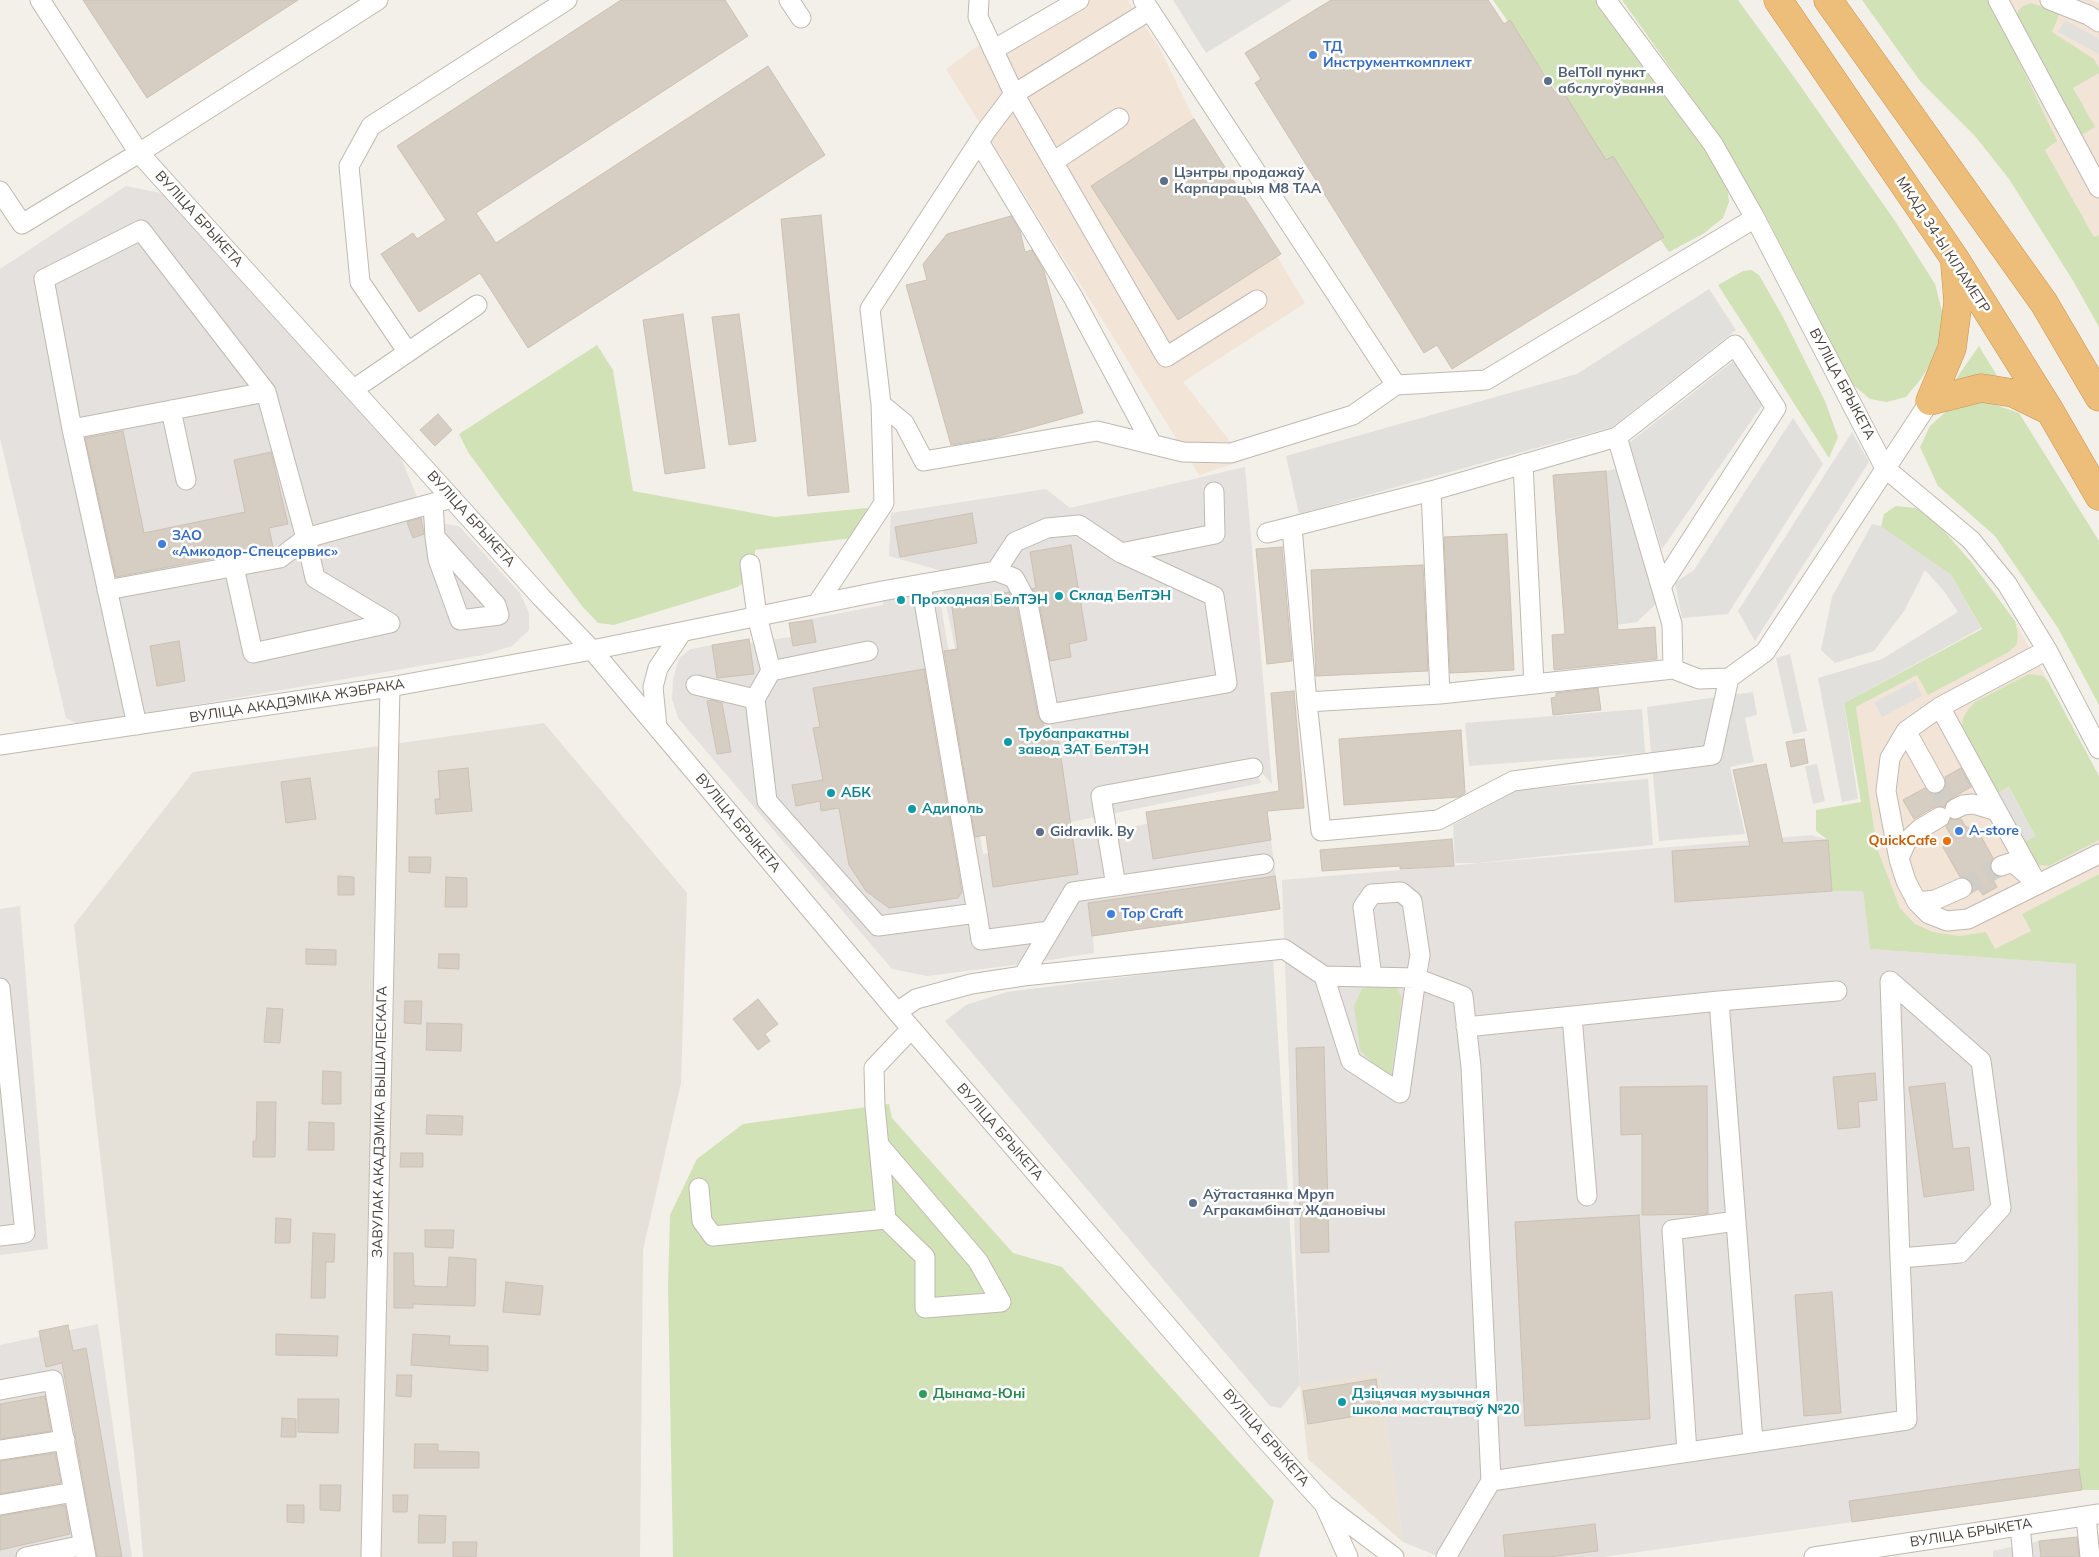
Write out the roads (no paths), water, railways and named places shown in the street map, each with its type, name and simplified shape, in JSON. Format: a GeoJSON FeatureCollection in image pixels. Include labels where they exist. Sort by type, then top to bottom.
{"type":"FeatureCollection","features":[{"type":"Feature","properties":{"kind":"highway","name":"МКАД, 34-Ы КІЛАМЕТР"},"geometry":{"type":"LineString","coordinates":[[1778,0],[1955,259],[2050,411],[2099,496]]}},
{"type":"Feature","properties":{"kind":"highway"},"geometry":{"type":"LineString","coordinates":[[1828,0],[2044,303],[2099,397]]}},
{"type":"Feature","properties":{"kind":"highway"},"geometry":{"type":"LineString","coordinates":[[1930,401],[1952,348],[1958,302],[1955,259]]}},
{"type":"Feature","properties":{"kind":"highway"},"geometry":{"type":"LineString","coordinates":[[1930,401],[1981,388],[2012,392],[2050,411]]}},
{"type":"Feature","properties":{"kind":"street","name":"ВУЛІЦА БРЫКЕТА"},"geometry":{"type":"LineString","coordinates":[[40,0],[139,153],[592,650],[896,1012],[1264,1438],[1325,1505],[1394,1557]]}},
{"type":"Feature","properties":{"kind":"street"},"geometry":{"type":"LineString","coordinates":[[0,191],[22,224],[139,153],[378,0]]}},
{"type":"Feature","properties":{"kind":"street"},"geometry":{"type":"LineString","coordinates":[[407,351],[360,282],[348,166],[371,126],[567,0]]}},
{"type":"Feature","properties":{"kind":"street"},"geometry":{"type":"LineString","coordinates":[[789,0],[801,18]]}},
{"type":"Feature","properties":{"kind":"street"},"geometry":{"type":"LineString","coordinates":[[979,0],[978,17],[1014,94],[1166,358],[1258,300]]}},
{"type":"Feature","properties":{"kind":"street"},"geometry":{"type":"LineString","coordinates":[[993,50],[1079,0]]}},
{"type":"Feature","properties":{"kind":"street","name":"ВУЛІЦА БРЫКЕТА"},"geometry":{"type":"LineString","coordinates":[[1606,0],[1713,144],[1755,218],[1885,468],[1972,540],[2007,584],[2047,650],[2099,749]]}},
{"type":"Feature","properties":{"kind":"street"},"geometry":{"type":"LineString","coordinates":[[1998,0],[2093,165],[2099,188]]}},
{"type":"Feature","properties":{"kind":"street"},"geometry":{"type":"LineString","coordinates":[[2050,0],[2088,15],[2099,22]]}},
{"type":"Feature","properties":{"kind":"street"},"geometry":{"type":"LineString","coordinates":[[817,604],[884,503],[881,404],[870,309],[979,142],[1014,94],[1146,5],[1396,385]]}},
{"type":"Feature","properties":{"kind":"street"},"geometry":{"type":"LineString","coordinates":[[1053,162],[1120,118]]}},
{"type":"Feature","properties":{"kind":"street"},"geometry":{"type":"LineString","coordinates":[[979,142],[1073,297],[1152,444]]}},
{"type":"Feature","properties":{"kind":"street"},"geometry":{"type":"LineString","coordinates":[[881,404],[904,423],[924,461],[1097,432],[1183,452],[1231,453],[1353,415],[1396,385],[1486,380],[1755,218]]}},
{"type":"Feature","properties":{"kind":"street"},"geometry":{"type":"LineString","coordinates":[[137,724],[72,429],[44,279],[141,230],[266,392],[316,578],[390,623],[253,652],[234,567]]}},
{"type":"Feature","properties":{"kind":"street"},"geometry":{"type":"LineString","coordinates":[[354,389],[477,305]]}},
{"type":"Feature","properties":{"kind":"street"},"geometry":{"type":"LineString","coordinates":[[1267,533],[1430,490],[1617,437],[1735,345],[1776,408],[1662,585]]}},
{"type":"Feature","properties":{"kind":"street"},"geometry":{"type":"LineString","coordinates":[[72,429],[266,392]]}},
{"type":"Feature","properties":{"kind":"street"},"geometry":{"type":"LineString","coordinates":[[1307,702],[1440,694],[1673,669],[1699,678],[1730,678],[1765,652],[1930,401]]}},
{"type":"Feature","properties":{"kind":"street"},"geometry":{"type":"LineString","coordinates":[[171,410],[186,480]]}},
{"type":"Feature","properties":{"kind":"street"},"geometry":{"type":"LineString","coordinates":[[1617,437],[1672,624],[1673,669]]}},
{"type":"Feature","properties":{"kind":"street"},"geometry":{"type":"LineString","coordinates":[[1523,464],[1534,684]]}},
{"type":"Feature","properties":{"kind":"street"},"geometry":{"type":"LineString","coordinates":[[1430,490],[1440,694]]}},
{"type":"Feature","properties":{"kind":"street"},"geometry":{"type":"LineString","coordinates":[[1121,553],[1216,534],[1214,492]]}},
{"type":"Feature","properties":{"kind":"street"},"geometry":{"type":"LineString","coordinates":[[107,590],[280,558],[306,538],[452,498]]}},
{"type":"Feature","properties":{"kind":"street"},"geometry":{"type":"LineString","coordinates":[[433,504],[435,537]]}},
{"type":"Feature","properties":{"kind":"street"},"geometry":{"type":"LineString","coordinates":[[1079,525],[1121,553],[1214,596],[1227,683],[1049,714],[1028,604],[1014,578],[996,571],[1015,542],[1047,528],[1079,525]]}},
{"type":"Feature","properties":{"kind":"street"},"geometry":{"type":"LineString","coordinates":[[1292,527],[1307,702],[1321,831],[1438,820],[1513,781],[1712,755],[1730,678]]}},
{"type":"Feature","properties":{"kind":"street"},"geometry":{"type":"LineString","coordinates":[[750,564],[758,616],[771,671],[755,699],[767,800],[878,926],[977,913]]}},
{"type":"Feature","properties":{"kind":"street","name":"ВУЛІЦА АКАДЭМІКА ЖЭБРАКА"},"geometry":{"type":"LineString","coordinates":[[0,745],[390,687],[592,650],[817,604],[996,571]]}},
{"type":"Feature","properties":{"kind":"street"},"geometry":{"type":"LineString","coordinates":[[921,584],[981,940],[1050,931]]}},
{"type":"Feature","properties":{"kind":"street"},"geometry":{"type":"LineString","coordinates":[[657,727],[653,687],[658,668],[682,632]]}},
{"type":"Feature","properties":{"kind":"street"},"geometry":{"type":"LineString","coordinates":[[2047,650],[1940,707],[1906,731],[1890,758],[1886,791],[1899,859],[1906,881],[1917,902],[1929,914],[1947,921],[1968,919],[2099,854]]}},
{"type":"Feature","properties":{"kind":"street"},"geometry":{"type":"LineString","coordinates":[[771,671],[868,651]]}},
{"type":"Feature","properties":{"kind":"street"},"geometry":{"type":"LineString","coordinates":[[696,685],[755,699]]}},
{"type":"Feature","properties":{"kind":"street","name":"ЗАВУЛАК АКАДЭМІКА ВЫШАЛЕСКАГА"},"geometry":{"type":"LineString","coordinates":[[370,1557],[390,687]]}},
{"type":"Feature","properties":{"kind":"street"},"geometry":{"type":"LineString","coordinates":[[1940,707],[2037,884]]}},
{"type":"Feature","properties":{"kind":"street"},"geometry":{"type":"LineString","coordinates":[[1906,731],[1935,783]]}},
{"type":"Feature","properties":{"kind":"street"},"geometry":{"type":"LineString","coordinates":[[1116,886],[1101,796],[1253,768]]}},
{"type":"Feature","properties":{"kind":"street"},"geometry":{"type":"LineString","coordinates":[[1899,859],[1906,842],[1920,829],[1963,805],[1972,804],[1997,811]]}},
{"type":"Feature","properties":{"kind":"street"},"geometry":{"type":"LineString","coordinates":[[1023,976],[1073,892],[1264,864]]}},
{"type":"Feature","properties":{"kind":"street"},"geometry":{"type":"LineString","coordinates":[[2001,866],[2016,865],[2037,884]]}},
{"type":"Feature","properties":{"kind":"street"},"geometry":{"type":"LineString","coordinates":[[1917,902],[1935,900],[1962,888]]}},
{"type":"Feature","properties":{"kind":"street"},"geometry":{"type":"LineString","coordinates":[[1324,976],[1351,1061],[1400,1093],[1420,955],[1412,902],[1401,892],[1372,894],[1363,907],[1372,977]]}},
{"type":"Feature","properties":{"kind":"street"},"geometry":{"type":"LineString","coordinates":[[896,1012],[916,999],[971,984],[1023,976],[1284,949],[1324,976],[1416,978],[1463,996],[1471,1067],[1491,1481],[1446,1557]]}},
{"type":"Feature","properties":{"kind":"street"},"geometry":{"type":"LineString","coordinates":[[1491,1481],[1907,1420],[1900,1258],[1890,981],[1981,1061],[2001,1208],[1960,1253],[1900,1258]]}},
{"type":"Feature","properties":{"kind":"street"},"geometry":{"type":"LineString","coordinates":[[0,988],[4,1064],[25,1233],[0,1236]]}},
{"type":"Feature","properties":{"kind":"street"},"geometry":{"type":"LineString","coordinates":[[1466,1027],[1837,991]]}},
{"type":"Feature","properties":{"kind":"street"},"geometry":{"type":"LineString","coordinates":[[1719,1001],[1753,1442]]}},
{"type":"Feature","properties":{"kind":"street"},"geometry":{"type":"LineString","coordinates":[[1572,1016],[1587,1196]]}},
{"type":"Feature","properties":{"kind":"street"},"geometry":{"type":"LineString","coordinates":[[879,1145],[978,1261],[1001,1302],[925,1308],[925,1257],[886,1219],[875,1106],[874,1068],[911,1029]]}},
{"type":"Feature","properties":{"kind":"street"},"geometry":{"type":"LineString","coordinates":[[699,1188],[702,1221],[713,1236],[886,1219]]}},
{"type":"Feature","properties":{"kind":"street"},"geometry":{"type":"LineString","coordinates":[[1687,1452],[1672,1230],[1736,1221]]}},
{"type":"Feature","properties":{"kind":"street"},"geometry":{"type":"LineString","coordinates":[[0,1390],[53,1380],[85,1551],[26,1557]]}},
{"type":"Feature","properties":{"kind":"street"},"geometry":{"type":"LineString","coordinates":[[0,1450],[64,1440]]}},
{"type":"Feature","properties":{"kind":"street"},"geometry":{"type":"LineString","coordinates":[[0,1505],[74,1492]]}},
{"type":"Feature","properties":{"kind":"street","name":"ВУЛІЦА БРЫКЕТА"},"geometry":{"type":"LineString","coordinates":[[1325,1505],[1348,1557]]}},
{"type":"Feature","properties":{"kind":"street","name":"ВУЛІЦА БРЫКЕТА"},"geometry":{"type":"LineString","coordinates":[[1814,1557],[2092,1515]]}},
{"type":"Feature","properties":{"kind":"street"},"geometry":{"type":"LineString","coordinates":[[2090,1557],[2092,1515]]}},
{"type":"Feature","properties":{"kind":"street"},"geometry":{"type":"LineString","coordinates":[[2020,1526],[2023,1557]]}},
{"type":"Feature","properties":{"kind":"tunnel"},"geometry":{"type":"LineString","coordinates":[[1935,783],[1951,811]]}},
{"type":"Feature","properties":{"kind":"tunnel"},"geometry":{"type":"LineString","coordinates":[[1962,888],[2001,866]]}},
{"type":"Feature","properties":{"kind":"place","name":"ТД Инструменткомплект"},"geometry":{"type":"Point","coordinates":[1313,55]}},
{"type":"Feature","properties":{"kind":"place","name":"BelToll пункт абслугоўвання"},"geometry":{"type":"Point","coordinates":[1548,81]}},
{"type":"Feature","properties":{"kind":"place","name":"Цэнтры продажаў Карпарацыя М8 ТАА"},"geometry":{"type":"Point","coordinates":[1164,181]}},
{"type":"Feature","properties":{"kind":"place","name":"ЗАО «Амкодор-Спецсервис»"},"geometry":{"type":"Point","coordinates":[162,544]}},
{"type":"Feature","properties":{"kind":"place","name":"Склад БелТЭН"},"geometry":{"type":"Point","coordinates":[1059,596]}},
{"type":"Feature","properties":{"kind":"place","name":"Проходная БелТЭН"},"geometry":{"type":"Point","coordinates":[901,600]}},
{"type":"Feature","properties":{"kind":"place","name":"Трубапракатны завод ЗАТ БелТЭН"},"geometry":{"type":"Point","coordinates":[1008,742]}},
{"type":"Feature","properties":{"kind":"place","name":"АБК"},"geometry":{"type":"Point","coordinates":[831,793]}},
{"type":"Feature","properties":{"kind":"place","name":"Адиполь"},"geometry":{"type":"Point","coordinates":[912,809]}},
{"type":"Feature","properties":{"kind":"place","name":"А-store"},"geometry":{"type":"Point","coordinates":[1959,831]}},
{"type":"Feature","properties":{"kind":"place","name":"Gidravlik. By"},"geometry":{"type":"Point","coordinates":[1040,832]}},
{"type":"Feature","properties":{"kind":"place","name":"QuickCafe"},"geometry":{"type":"Point","coordinates":[1947,841]}},
{"type":"Feature","properties":{"kind":"place","name":"Top Craft"},"geometry":{"type":"Point","coordinates":[1111,914]}},
{"type":"Feature","properties":{"kind":"place","name":"Аўтастаянка Мруп Агракамбінат Ждановічы"},"geometry":{"type":"Point","coordinates":[1193,1203]}},
{"type":"Feature","properties":{"kind":"place","name":"Дынама-Юні"},"geometry":{"type":"Point","coordinates":[923,1394]}},
{"type":"Feature","properties":{"kind":"place","name":"Дзіцячая музычная школа мастацтваў №20"},"geometry":{"type":"Point","coordinates":[1342,1402]}}]}
